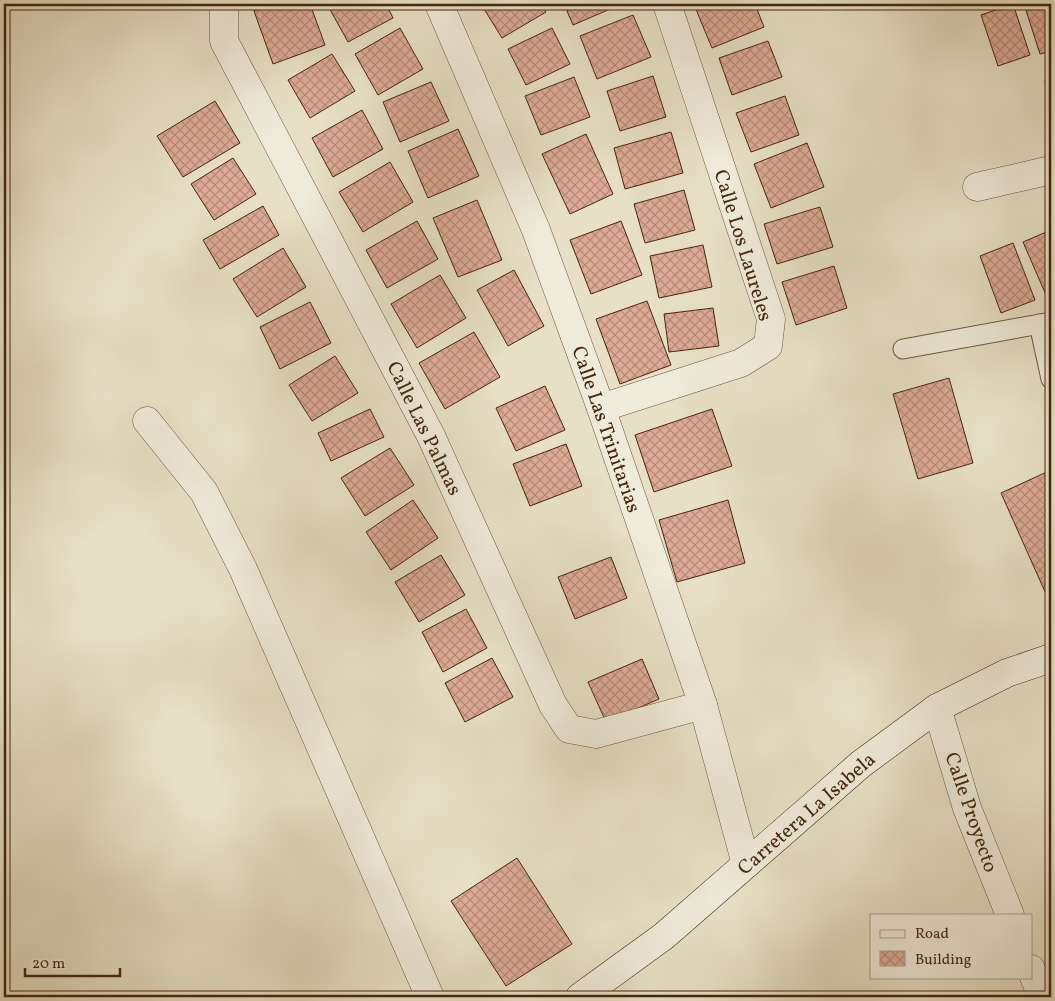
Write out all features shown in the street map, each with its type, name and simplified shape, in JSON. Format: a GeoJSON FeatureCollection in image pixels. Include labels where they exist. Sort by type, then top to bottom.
{"type":"FeatureCollection","features":[{"type":"Feature","properties":{"kind":"street","name":"Calle Las Palmas"},"geometry":{"type":"LineString","coordinates":[[224,4],[224,41],[431,436],[553,704],[569,729],[596,734],[703,705]]}},
{"type":"Feature","properties":{"kind":"street","name":"Calle Las Trinitarias"},"geometry":{"type":"LineString","coordinates":[[439,4],[536,230],[601,408],[703,705],[746,864]]}},
{"type":"Feature","properties":{"kind":"street","name":"Calle Los Laureles"},"geometry":{"type":"LineString","coordinates":[[601,408],[741,363],[768,346],[771,319],[667,4]]}},
{"type":"Feature","properties":{"kind":"street"},"geometry":{"type":"LineString","coordinates":[[977,187],[1051,170]]}},
{"type":"Feature","properties":{"kind":"street"},"geometry":{"type":"LineString","coordinates":[[147,421],[204,492],[243,568],[430,997]]}},
{"type":"Feature","properties":{"kind":"street","name":"Carretera La Isabela"},"geometry":{"type":"LineString","coordinates":[[580,997],[664,936],[860,764],[937,708],[1007,673],[1051,658]]}},
{"type":"Feature","properties":{"kind":"street","name":"Calle Proyecto"},"geometry":{"type":"LineString","coordinates":[[937,708],[968,808],[1010,914]]}},
{"type":"Feature","properties":{"kind":"street"},"geometry":{"type":"LineString","coordinates":[[1032,972],[1042,997]]}},
{"type":"Feature","properties":{"kind":"lane"},"geometry":{"type":"LineString","coordinates":[[903,349],[1045,323],[1051,379]]}},
{"type":"Feature","properties":{"kind":"building"},"geometry":{"type":"Polygon","coordinates":[[[275,4],[310,4],[325,45],[273,64],[254,11],[275,4]]]}},
{"type":"Feature","properties":{"kind":"building"},"geometry":{"type":"Polygon","coordinates":[[[327,4],[386,4],[393,18],[348,42],[327,4]]]}},
{"type":"Feature","properties":{"kind":"building"},"geometry":{"type":"Polygon","coordinates":[[[481,4],[541,4],[546,12],[502,38],[481,4]]]}},
{"type":"Feature","properties":{"kind":"building"},"geometry":{"type":"Polygon","coordinates":[[[564,4],[622,4],[573,25],[564,4]]]}},
{"type":"Feature","properties":{"kind":"building"},"geometry":{"type":"Polygon","coordinates":[[[704,4],[755,4],[764,27],[712,48],[695,7],[704,4]]]}},
{"type":"Feature","properties":{"kind":"building"},"geometry":{"type":"Polygon","coordinates":[[[1013,4],[1030,55],[998,66],[981,15],[1013,4]]]}},
{"type":"Feature","properties":{"kind":"building"},"geometry":{"type":"Polygon","coordinates":[[[1024,4],[1051,4],[1051,51],[1040,54],[1024,4]]]}},
{"type":"Feature","properties":{"kind":"building"},"geometry":{"type":"Polygon","coordinates":[[[633,15],[651,57],[597,79],[580,36],[633,15]]]}},
{"type":"Feature","properties":{"kind":"building"},"geometry":{"type":"Polygon","coordinates":[[[400,28],[423,69],[378,95],[355,54],[400,28]]]}},
{"type":"Feature","properties":{"kind":"building"},"geometry":{"type":"Polygon","coordinates":[[[552,28],[570,64],[526,85],[508,49],[552,28]]]}},
{"type":"Feature","properties":{"kind":"building"},"geometry":{"type":"Polygon","coordinates":[[[768,41],[782,77],[732,95],[719,58],[768,41]]]}},
{"type":"Feature","properties":{"kind":"building"},"geometry":{"type":"Polygon","coordinates":[[[332,54],[355,91],[310,118],[288,80],[332,54]]]}},
{"type":"Feature","properties":{"kind":"building"},"geometry":{"type":"Polygon","coordinates":[[[653,76],[666,117],[620,131],[607,91],[653,76]]]}},
{"type":"Feature","properties":{"kind":"building"},"geometry":{"type":"Polygon","coordinates":[[[574,77],[590,117],[541,135],[525,96],[574,77]]]}},
{"type":"Feature","properties":{"kind":"building"},"geometry":{"type":"Polygon","coordinates":[[[1051,80],[1051,125],[1045,81],[1051,80]]]}},
{"type":"Feature","properties":{"kind":"building"},"geometry":{"type":"Polygon","coordinates":[[[431,82],[449,121],[400,142],[383,102],[431,82]]]}},
{"type":"Feature","properties":{"kind":"building"},"geometry":{"type":"Polygon","coordinates":[[[785,96],[799,135],[751,152],[736,113],[785,96]]]}},
{"type":"Feature","properties":{"kind":"building"},"geometry":{"type":"Polygon","coordinates":[[[215,101],[240,143],[183,177],[157,136],[215,101]]]}},
{"type":"Feature","properties":{"kind":"building"},"geometry":{"type":"Polygon","coordinates":[[[362,110],[383,149],[333,177],[312,138],[362,110]]]}},
{"type":"Feature","properties":{"kind":"building"},"geometry":{"type":"Polygon","coordinates":[[[458,129],[479,176],[428,198],[408,151],[458,129]]]}},
{"type":"Feature","properties":{"kind":"building"},"geometry":{"type":"Polygon","coordinates":[[[671,132],[683,173],[625,189],[614,148],[671,132]]]}},
{"type":"Feature","properties":{"kind":"building"},"geometry":{"type":"Polygon","coordinates":[[[586,134],[613,194],[570,214],[542,154],[586,134]]]}},
{"type":"Feature","properties":{"kind":"building"},"geometry":{"type":"Polygon","coordinates":[[[807,143],[824,187],[771,208],[754,164],[807,143]]]}},
{"type":"Feature","properties":{"kind":"building"},"geometry":{"type":"Polygon","coordinates":[[[233,158],[256,194],[214,220],[191,184],[233,158]]]}},
{"type":"Feature","properties":{"kind":"building"},"geometry":{"type":"Polygon","coordinates":[[[390,162],[413,202],[363,232],[339,192],[390,162]]]}},
{"type":"Feature","properties":{"kind":"building"},"geometry":{"type":"Polygon","coordinates":[[[684,190],[695,230],[645,243],[634,204],[684,190]]]}},
{"type":"Feature","properties":{"kind":"building"},"geometry":{"type":"Polygon","coordinates":[[[477,200],[502,260],[458,277],[433,218],[477,200]]]}},
{"type":"Feature","properties":{"kind":"building"},"geometry":{"type":"Polygon","coordinates":[[[263,206],[279,235],[220,269],[203,240],[263,206]]]}},
{"type":"Feature","properties":{"kind":"building"},"geometry":{"type":"Polygon","coordinates":[[[820,207],[833,247],[777,264],[764,224],[820,207]]]}},
{"type":"Feature","properties":{"kind":"building"},"geometry":{"type":"Polygon","coordinates":[[[417,221],[438,259],[387,288],[366,250],[417,221]]]}},
{"type":"Feature","properties":{"kind":"building"},"geometry":{"type":"Polygon","coordinates":[[[621,221],[642,275],[591,294],[570,240],[621,221]]]}},
{"type":"Feature","properties":{"kind":"building"},"geometry":{"type":"Polygon","coordinates":[[[1051,230],[1051,293],[1046,295],[1023,242],[1051,230]]]}},
{"type":"Feature","properties":{"kind":"building"},"geometry":{"type":"Polygon","coordinates":[[[1013,243],[1035,300],[1001,313],[980,256],[1013,243]]]}},
{"type":"Feature","properties":{"kind":"building"},"geometry":{"type":"Polygon","coordinates":[[[703,245],[712,287],[659,298],[650,256],[703,245]]]}},
{"type":"Feature","properties":{"kind":"building"},"geometry":{"type":"Polygon","coordinates":[[[283,248],[306,287],[257,317],[233,279],[283,248]]]}},
{"type":"Feature","properties":{"kind":"building"},"geometry":{"type":"Polygon","coordinates":[[[834,266],[847,308],[796,325],[782,282],[834,266]]]}},
{"type":"Feature","properties":{"kind":"building"},"geometry":{"type":"Polygon","coordinates":[[[514,270],[544,326],[508,346],[477,290],[514,270]]]}},
{"type":"Feature","properties":{"kind":"building"},"geometry":{"type":"Polygon","coordinates":[[[440,275],[466,318],[417,348],[391,304],[440,275]]]}},
{"type":"Feature","properties":{"kind":"building"},"geometry":{"type":"Polygon","coordinates":[[[647,301],[671,365],[620,384],[596,319],[647,301]]]}},
{"type":"Feature","properties":{"kind":"building"},"geometry":{"type":"Polygon","coordinates":[[[310,302],[331,343],[280,369],[260,327],[310,302]]]}},
{"type":"Feature","properties":{"kind":"building"},"geometry":{"type":"Polygon","coordinates":[[[713,308],[719,346],[669,352],[664,314],[713,308]]]}},
{"type":"Feature","properties":{"kind":"building"},"geometry":{"type":"Polygon","coordinates":[[[474,332],[500,377],[445,409],[419,363],[474,332]]]}},
{"type":"Feature","properties":{"kind":"building"},"geometry":{"type":"Polygon","coordinates":[[[335,356],[358,393],[312,421],[289,385],[335,356]]]}},
{"type":"Feature","properties":{"kind":"building"},"geometry":{"type":"Polygon","coordinates":[[[949,378],[973,463],[918,479],[893,394],[949,378]]]}},
{"type":"Feature","properties":{"kind":"building"},"geometry":{"type":"Polygon","coordinates":[[[545,386],[565,430],[516,451],[496,408],[545,386]]]}},
{"type":"Feature","properties":{"kind":"building"},"geometry":{"type":"Polygon","coordinates":[[[370,409],[384,437],[331,461],[318,433],[370,409]]]}},
{"type":"Feature","properties":{"kind":"building"},"geometry":{"type":"Polygon","coordinates":[[[712,409],[732,466],[654,492],[635,435],[712,409]]]}},
{"type":"Feature","properties":{"kind":"building"},"geometry":{"type":"Polygon","coordinates":[[[566,444],[582,486],[530,506],[513,464],[566,444]]]}},
{"type":"Feature","properties":{"kind":"building"},"geometry":{"type":"Polygon","coordinates":[[[390,448],[414,485],[365,516],[341,478],[390,448]]]}},
{"type":"Feature","properties":{"kind":"building"},"geometry":{"type":"Polygon","coordinates":[[[1049,471],[1051,476],[1051,592],[1046,594],[1001,493],[1049,471]]]}},
{"type":"Feature","properties":{"kind":"building"},"geometry":{"type":"Polygon","coordinates":[[[413,500],[438,538],[391,570],[366,532],[413,500]]]}},
{"type":"Feature","properties":{"kind":"building"},"geometry":{"type":"Polygon","coordinates":[[[728,500],[745,563],[677,582],[659,520],[728,500]]]}},
{"type":"Feature","properties":{"kind":"building"},"geometry":{"type":"Polygon","coordinates":[[[441,555],[465,595],[419,622],[395,582],[441,555]]]}},
{"type":"Feature","properties":{"kind":"building"},"geometry":{"type":"Polygon","coordinates":[[[611,557],[627,598],[575,619],[558,577],[611,557]]]}},
{"type":"Feature","properties":{"kind":"building"},"geometry":{"type":"Polygon","coordinates":[[[466,609],[487,648],[443,672],[422,632],[466,609]]]}},
{"type":"Feature","properties":{"kind":"building"},"geometry":{"type":"Polygon","coordinates":[[[492,658],[513,697],[465,722],[445,683],[492,658]]]}},
{"type":"Feature","properties":{"kind":"building"},"geometry":{"type":"Polygon","coordinates":[[[642,659],[659,699],[606,722],[588,682],[642,659]]]}},
{"type":"Feature","properties":{"kind":"building"},"geometry":{"type":"Polygon","coordinates":[[[517,858],[572,944],[506,986],[451,901],[517,858]]]}}]}
